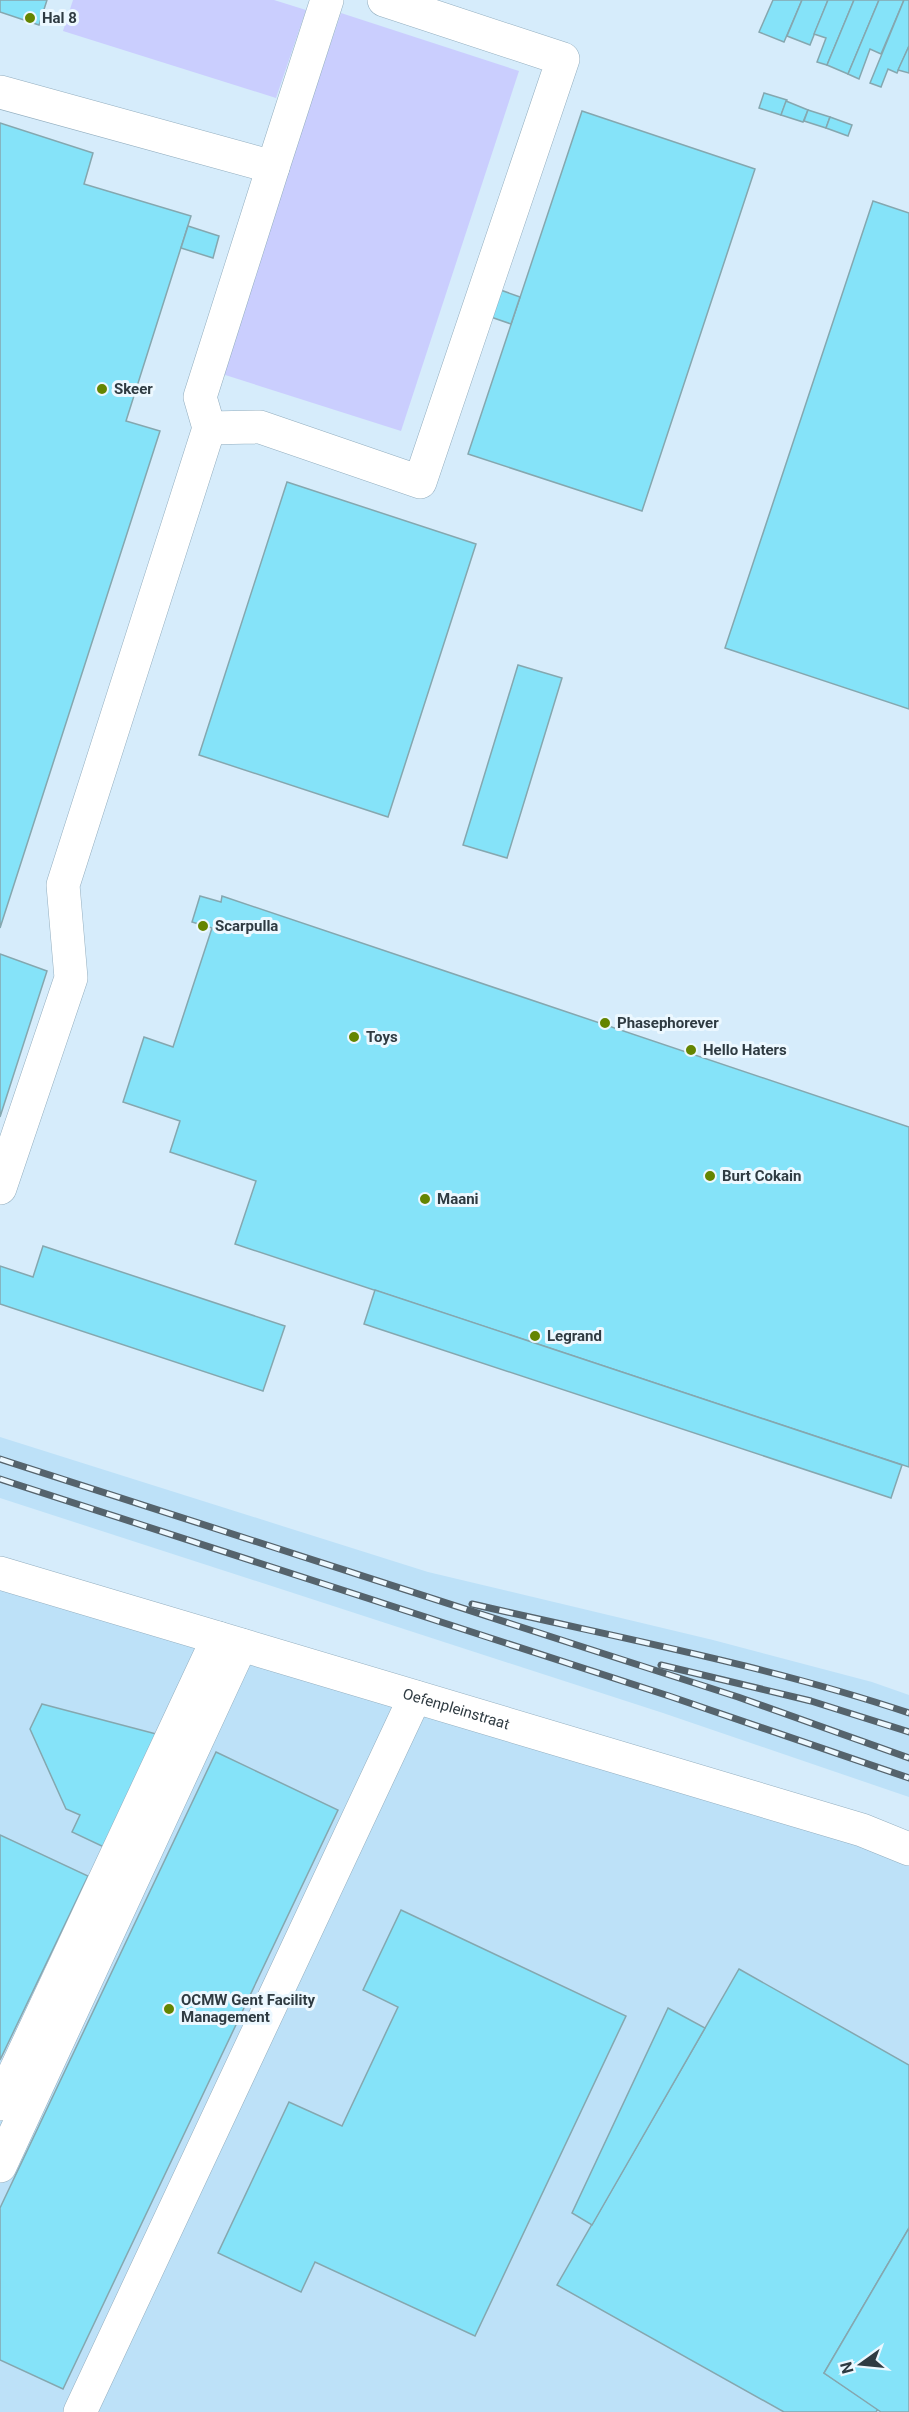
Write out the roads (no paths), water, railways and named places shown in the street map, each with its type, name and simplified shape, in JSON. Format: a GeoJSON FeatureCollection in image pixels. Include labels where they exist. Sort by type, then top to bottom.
{"type":"FeatureCollection","features":[{"type":"Feature","properties":{"kind":"street"},"geometry":{"type":"LineString","coordinates":[[0,1188],[71,978],[63,885],[209,428],[200,397],[327,0]]}},
{"type":"Feature","properties":{"kind":"street"},"geometry":{"type":"LineString","coordinates":[[209,428],[260,427],[420,482],[563,59],[384,0]]}},
{"type":"Feature","properties":{"kind":"street"},"geometry":{"type":"LineString","coordinates":[[0,92],[273,167]]}},
{"type":"Feature","properties":{"kind":"street","name":"Oefenpleinstraat"},"geometry":{"type":"LineString","coordinates":[[0,1573],[862,1830],[909,1849]]}},
{"type":"Feature","properties":{"kind":"street"},"geometry":{"type":"LineString","coordinates":[[0,2104],[229,1642]]}},
{"type":"Feature","properties":{"kind":"street"},"geometry":{"type":"LineString","coordinates":[[0,2166],[229,1642]]}},
{"type":"Feature","properties":{"kind":"street"},"geometry":{"type":"LineString","coordinates":[[80,2412],[415,1697]]}},
{"type":"Feature","properties":{"kind":"railway"},"geometry":{"type":"LineString","coordinates":[[0,1459],[738,1697],[909,1758]]}},
{"type":"Feature","properties":{"kind":"railway"},"geometry":{"type":"LineString","coordinates":[[0,1479],[669,1696],[909,1778]]}},
{"type":"Feature","properties":{"kind":"railway"},"geometry":{"type":"LineString","coordinates":[[472,1604],[747,1666],[909,1713]]}},
{"type":"Feature","properties":{"kind":"railway"},"geometry":{"type":"LineString","coordinates":[[661,1665],[811,1701],[909,1732]]}},
{"type":"Feature","properties":{"kind":"place","name":"Hal 8"},"geometry":{"type":"Point","coordinates":[30,18]}},
{"type":"Feature","properties":{"kind":"place","name":"Skeer"},"geometry":{"type":"Point","coordinates":[102,389]}},
{"type":"Feature","properties":{"kind":"place","name":"Scarpulla"},"geometry":{"type":"Point","coordinates":[203,926]}},
{"type":"Feature","properties":{"kind":"place","name":"Phasephorever"},"geometry":{"type":"Point","coordinates":[605,1023]}},
{"type":"Feature","properties":{"kind":"place","name":"Toys"},"geometry":{"type":"Point","coordinates":[354,1037]}},
{"type":"Feature","properties":{"kind":"place","name":"Hello Haters"},"geometry":{"type":"Point","coordinates":[691,1050]}},
{"type":"Feature","properties":{"kind":"place","name":"Burt Cokain"},"geometry":{"type":"Point","coordinates":[710,1176]}},
{"type":"Feature","properties":{"kind":"place","name":"Maani"},"geometry":{"type":"Point","coordinates":[425,1199]}},
{"type":"Feature","properties":{"kind":"place","name":"Legrand"},"geometry":{"type":"Point","coordinates":[535,1336]}},
{"type":"Feature","properties":{"kind":"place","name":"OCMW Gent Facility Management"},"geometry":{"type":"Point","coordinates":[169,2009]}}]}
